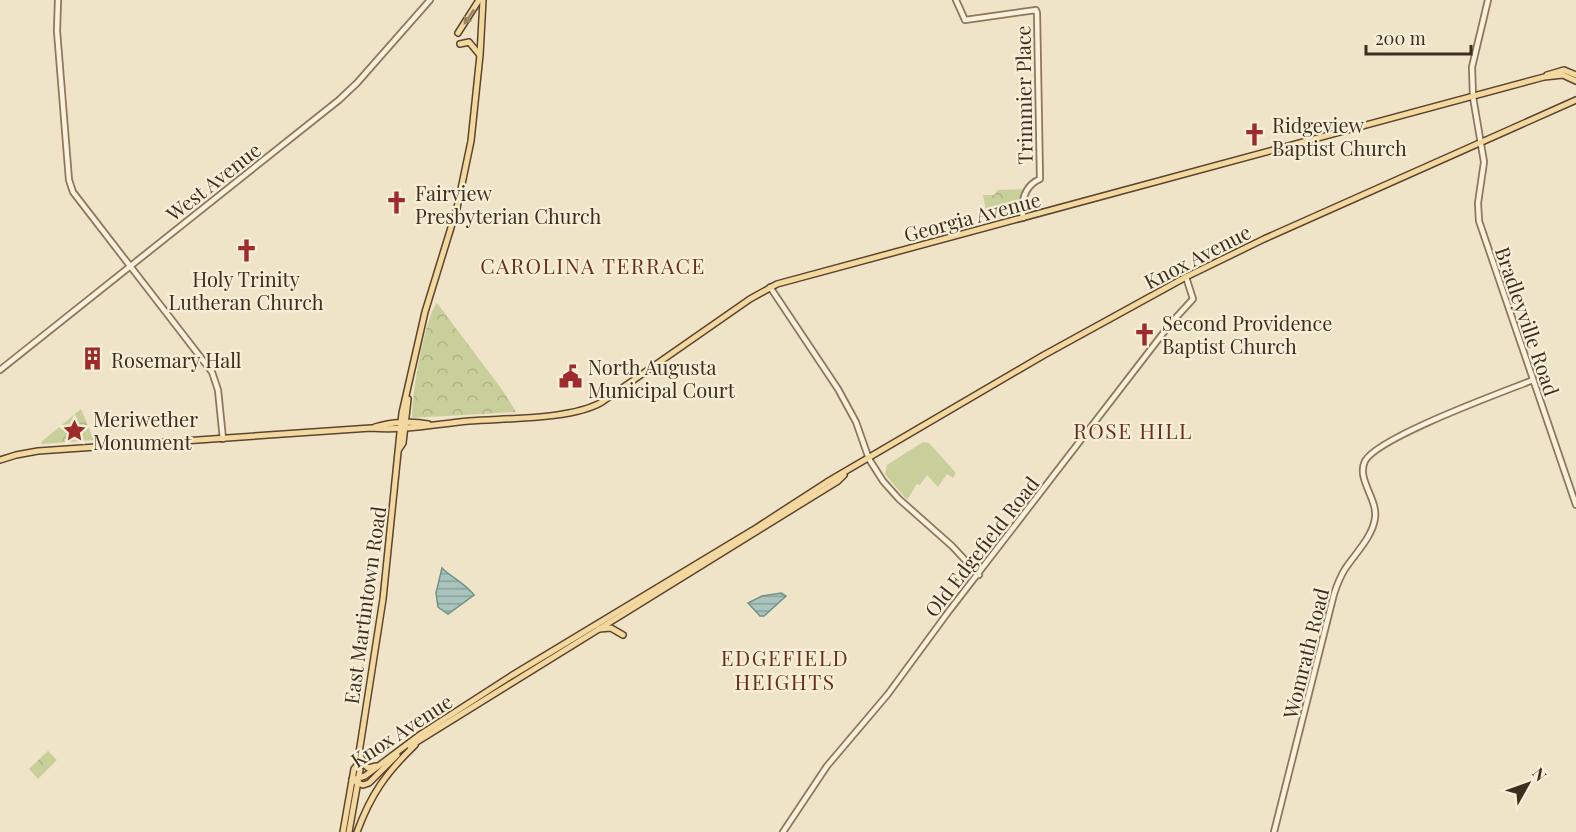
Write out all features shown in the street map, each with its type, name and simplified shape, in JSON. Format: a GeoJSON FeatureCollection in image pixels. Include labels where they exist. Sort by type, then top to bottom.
{"type":"FeatureCollection","features":[{"type":"Feature","properties":{"kind":"main road"},"geometry":{"type":"LineString","coordinates":[[458,33],[481,0]]}},
{"type":"Feature","properties":{"kind":"main road","name":"East Martintown Road"},"geometry":{"type":"LineString","coordinates":[[343,832],[360,771],[359,753],[383,599],[398,443],[420,330],[460,195],[474,119],[480,55],[481,0]]}},
{"type":"Feature","properties":{"kind":"main road"},"geometry":{"type":"LineString","coordinates":[[460,44],[469,42],[480,55]]}},
{"type":"Feature","properties":{"kind":"main road","name":"Georgia Avenue"},"geometry":{"type":"LineString","coordinates":[[1544,77],[1563,70],[1576,75]]}},
{"type":"Feature","properties":{"kind":"main road","name":"Georgia Avenue"},"geometry":{"type":"LineString","coordinates":[[0,460],[16,454],[38,451],[433,425],[579,412],[590,409],[605,400],[771,287],[1544,77],[1563,75],[1576,81]]}},
{"type":"Feature","properties":{"kind":"main road","name":"Knox Avenue"},"geometry":{"type":"LineString","coordinates":[[848,472],[838,481],[756,533],[403,750],[369,783],[363,785],[356,781],[421,734],[511,676],[753,530],[827,482],[848,472],[1044,355],[1186,277],[1264,239],[1576,100]]}},
{"type":"Feature","properties":{"kind":"main road"},"geometry":{"type":"LineString","coordinates":[[595,630],[610,628],[623,634]]}},
{"type":"Feature","properties":{"kind":"main road"},"geometry":{"type":"LineString","coordinates":[[357,832],[381,782],[392,767],[420,740]]}},
{"type":"Feature","properties":{"kind":"main road"},"geometry":{"type":"LineString","coordinates":[[359,753],[365,766],[368,768],[378,766]]}},
{"type":"Feature","properties":{"kind":"main road","name":"East Martintown Road"},"geometry":{"type":"LineString","coordinates":[[349,832],[356,781]]}},
{"type":"Feature","properties":{"kind":"street"},"geometry":{"type":"LineString","coordinates":[[58,0],[57,31],[70,183],[75,195],[214,376],[218,390],[223,439]]}},
{"type":"Feature","properties":{"kind":"street","name":"West Avenue"},"geometry":{"type":"LineString","coordinates":[[0,370],[348,92],[429,0]]}},
{"type":"Feature","properties":{"kind":"street","name":"Trimmier Place"},"geometry":{"type":"LineString","coordinates":[[956,0],[964,20],[1036,10],[1040,179],[1031,184],[1026,191],[1022,210],[1023,218]]}},
{"type":"Feature","properties":{"kind":"street","name":"Bradleyville Road"},"geometry":{"type":"LineString","coordinates":[[1488,0],[1472,68],[1473,97],[1484,162],[1478,203],[1479,223],[1576,505]]}},
{"type":"Feature","properties":{"kind":"street","name":"Old Edgefield Road"},"geometry":{"type":"LineString","coordinates":[[783,832],[827,766],[888,694],[949,611],[1171,323],[1193,299],[1186,277]]}},
{"type":"Feature","properties":{"kind":"street"},"geometry":{"type":"LineString","coordinates":[[771,287],[838,389],[856,422],[869,459],[899,500],[952,546],[979,574]]}},
{"type":"Feature","properties":{"kind":"street","name":"Womrath Road"},"geometry":{"type":"LineString","coordinates":[[1274,832],[1334,594],[1345,570],[1374,524],[1373,501],[1363,474],[1365,461],[1380,448],[1430,422],[1533,380]]}},
{"type":"Feature","properties":{"kind":"green space"},"geometry":{"type":"Polygon","coordinates":[[[1023,189],[1017,214],[988,220],[983,195],[994,195],[998,190],[1023,189]]]}},
{"type":"Feature","properties":{"kind":"green space"},"geometry":{"type":"Polygon","coordinates":[[[437,303],[516,412],[412,418],[420,358],[432,311],[437,303]]]}},
{"type":"Feature","properties":{"kind":"green space"},"geometry":{"type":"Polygon","coordinates":[[[81,409],[94,440],[42,444],[41,442],[81,409]]]}},
{"type":"Feature","properties":{"kind":"green space"},"geometry":{"type":"Polygon","coordinates":[[[923,442],[929,443],[956,473],[953,478],[947,474],[938,487],[927,475],[920,485],[917,484],[907,500],[885,474],[887,465],[923,442]]]}},
{"type":"Feature","properties":{"kind":"green space"},"geometry":{"type":"Polygon","coordinates":[[[48,751],[57,760],[38,779],[29,769],[48,751]]]}},
{"type":"Feature","properties":{"kind":"water"},"geometry":{"type":"Polygon","coordinates":[[[442,568],[474,595],[448,614],[438,607],[436,593],[442,568]]]}},
{"type":"Feature","properties":{"kind":"water"},"geometry":{"type":"Polygon","coordinates":[[[781,593],[786,596],[764,616],[760,616],[748,603],[762,596],[781,593]]]}},
{"type":"Feature","properties":{"kind":"place","name":"Ridgeview Baptist Church"},"geometry":{"type":"Point","coordinates":[1254,135]}},
{"type":"Feature","properties":{"kind":"place","name":"Fairview Presbyterian Church"},"geometry":{"type":"Point","coordinates":[397,203]}},
{"type":"Feature","properties":{"kind":"place","name":"Holy Trinity Lutheran Church"},"geometry":{"type":"Point","coordinates":[246,251]}},
{"type":"Feature","properties":{"kind":"place","name":"Second Providence Baptist Church"},"geometry":{"type":"Point","coordinates":[1144,334]}},
{"type":"Feature","properties":{"kind":"place","name":"Rosemary Hall"},"geometry":{"type":"Point","coordinates":[93,359]}},
{"type":"Feature","properties":{"kind":"place","name":"North Augusta Municipal Court"},"geometry":{"type":"Point","coordinates":[570,377]}},
{"type":"Feature","properties":{"kind":"place","name":"Meriwether Monument"},"geometry":{"type":"Point","coordinates":[75,430]}},
{"type":"Feature","properties":{"kind":"district","name":"CAROLINA TERRACE"},"geometry":{"type":"Point","coordinates":[593,265]}},
{"type":"Feature","properties":{"kind":"district","name":"ROSE HILL"},"geometry":{"type":"Point","coordinates":[1133,430]}},
{"type":"Feature","properties":{"kind":"district","name":"EDGEFIELD HEIGHTS"},"geometry":{"type":"Point","coordinates":[785,669]}}]}
